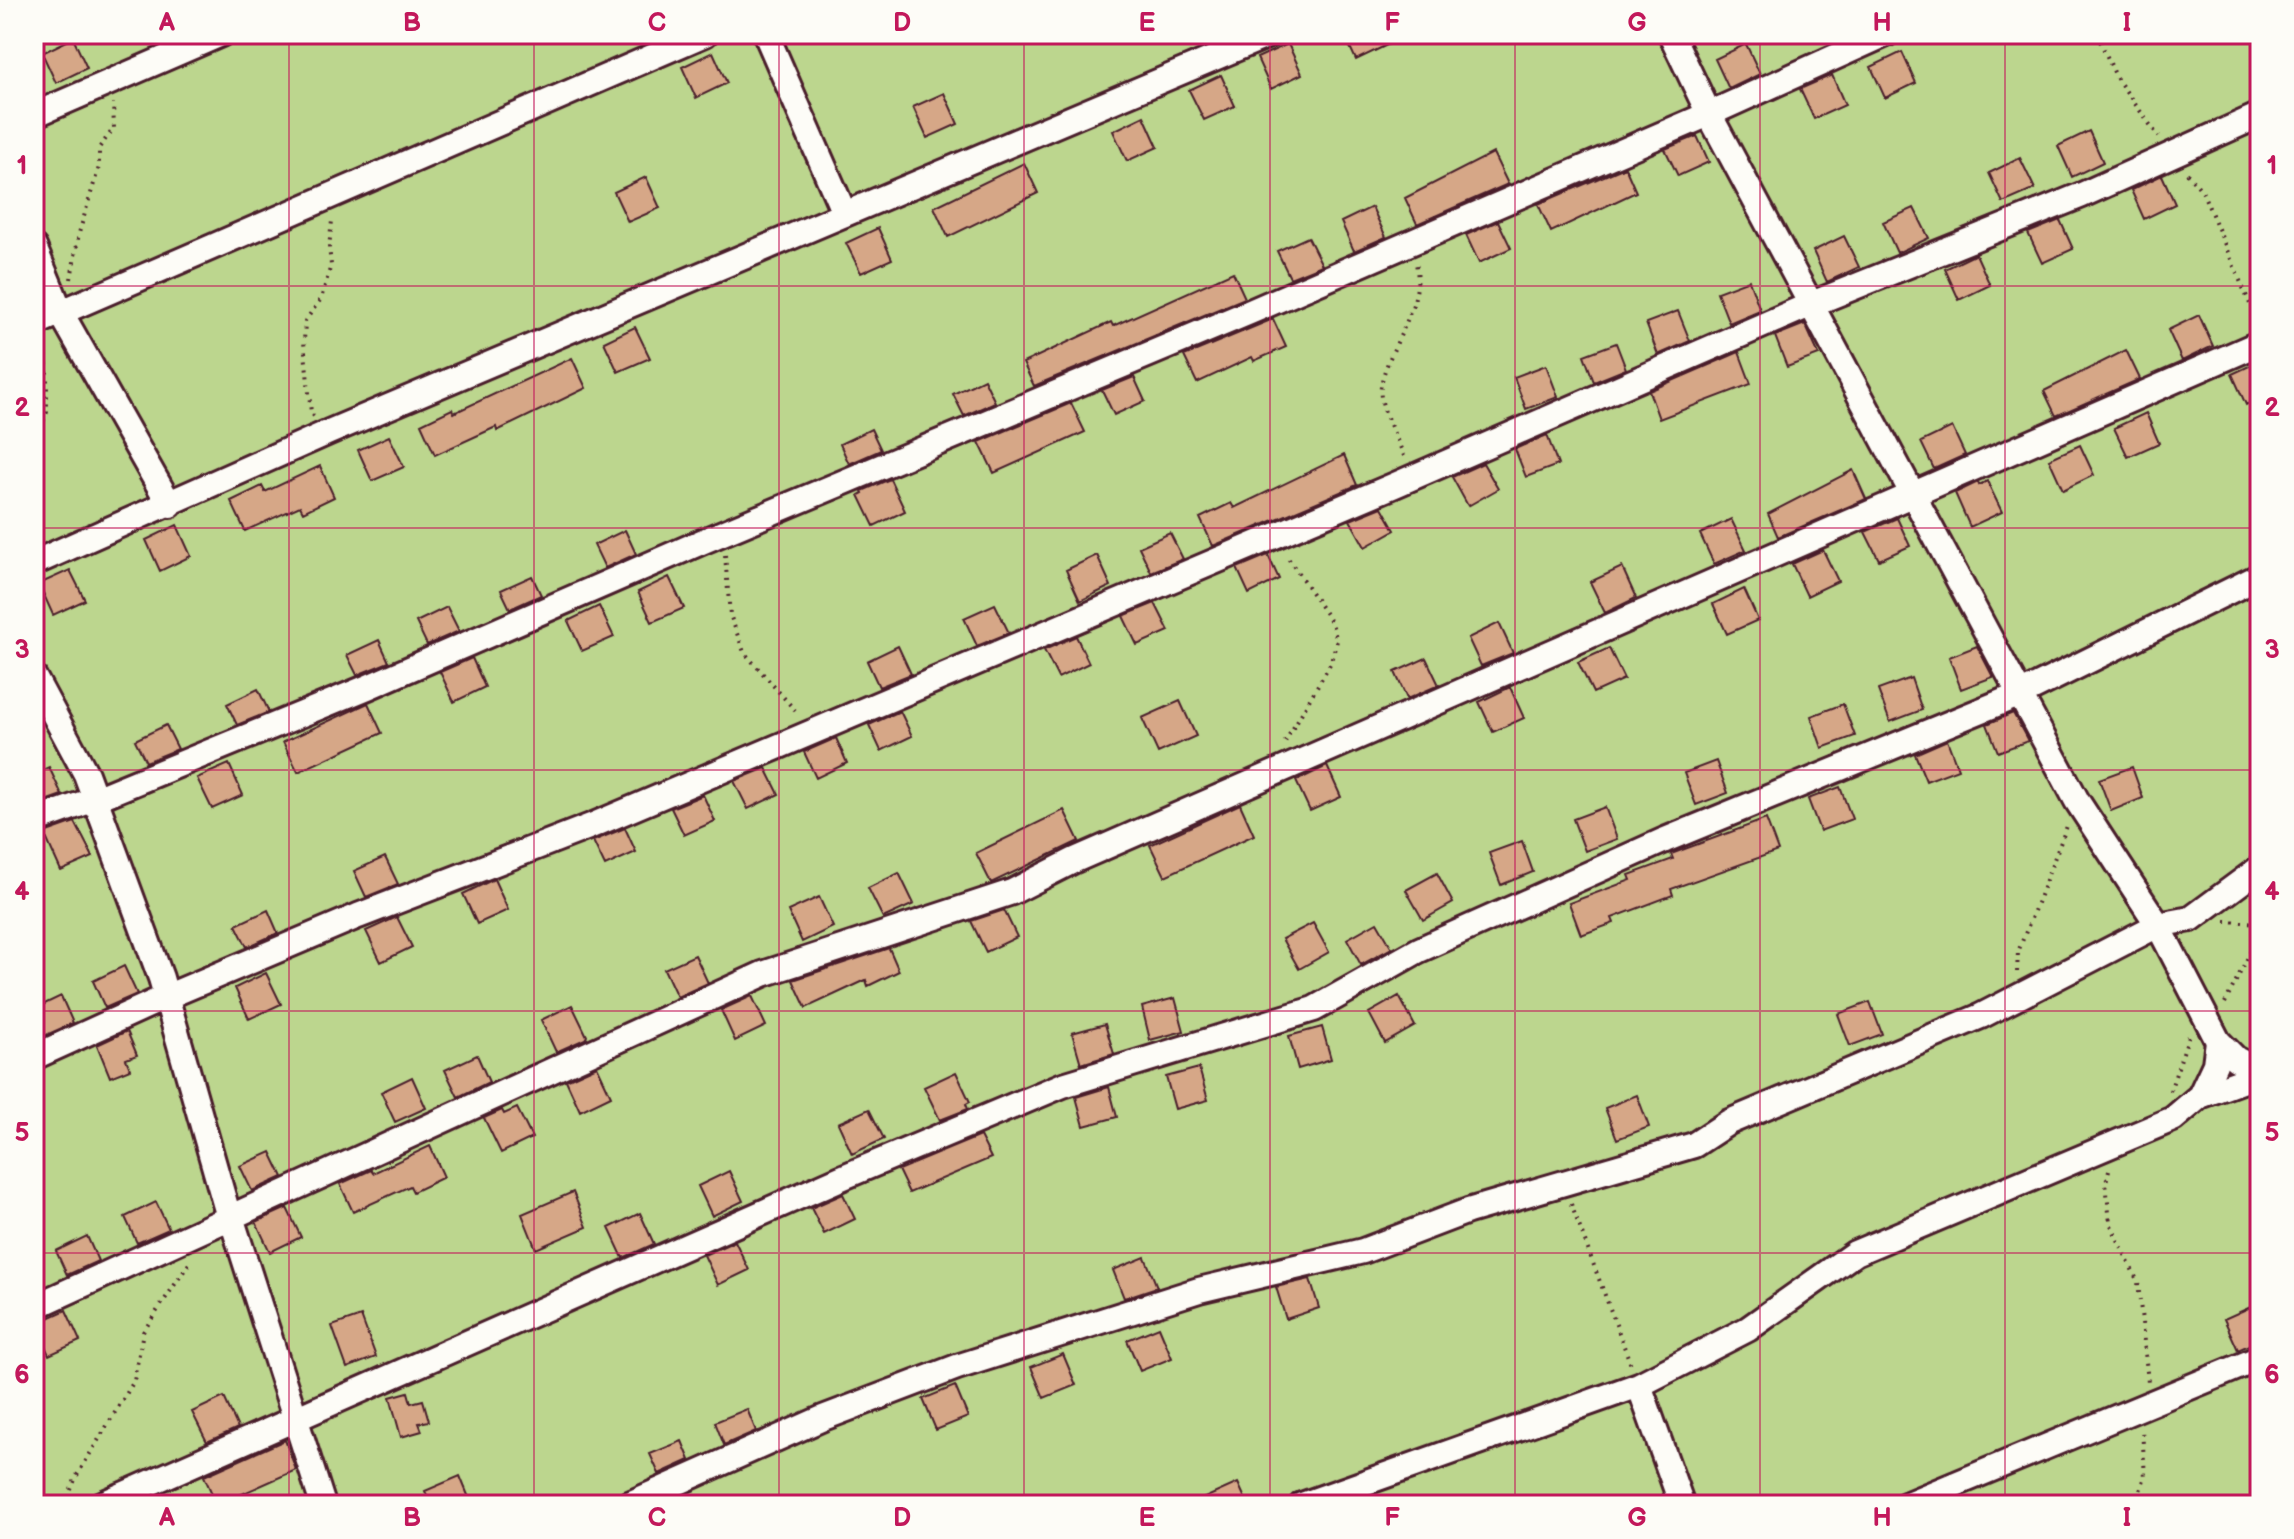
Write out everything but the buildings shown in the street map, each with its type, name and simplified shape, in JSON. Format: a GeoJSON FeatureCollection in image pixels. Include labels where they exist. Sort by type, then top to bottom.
{"type":"FeatureCollection","features":[{"type":"Feature","properties":{"kind":"street"},"geometry":{"type":"LineString","coordinates":[[34,115],[221,34]]}},
{"type":"Feature","properties":{"kind":"street"},"geometry":{"type":"LineString","coordinates":[[34,324],[705,34]]}},
{"type":"Feature","properties":{"kind":"street"},"geometry":{"type":"LineString","coordinates":[[766,34],[844,213]]}},
{"type":"Feature","properties":{"kind":"street"},"geometry":{"type":"LineString","coordinates":[[37,562],[329,432],[1271,34]]}},
{"type":"Feature","properties":{"kind":"street"},"geometry":{"type":"LineString","coordinates":[[1671,34],[1709,114],[2077,801],[2158,925],[2215,1036],[2236,1059],[2260,1073]]}},
{"type":"Feature","properties":{"kind":"street"},"geometry":{"type":"LineString","coordinates":[[34,821],[368,687],[715,536],[1410,243],[1886,34]]}},
{"type":"Feature","properties":{"kind":"street"},"geometry":{"type":"LineString","coordinates":[[34,1057],[358,916],[591,826],[1812,304],[2082,195],[2260,115]]}},
{"type":"Feature","properties":{"kind":"street"},"geometry":{"type":"LineString","coordinates":[[34,247],[61,313],[170,505]]}},
{"type":"Feature","properties":{"kind":"street"},"geometry":{"type":"LineString","coordinates":[[34,1307],[763,974],[1012,892],[1075,860],[1916,496],[2260,343]]}},
{"type":"Feature","properties":{"kind":"street"},"geometry":{"type":"LineString","coordinates":[[100,1505],[841,1178],[1063,1085],[1314,1009],[1419,950],[1665,840],[2021,694],[2260,576]]}},
{"type":"Feature","properties":{"kind":"street"},"geometry":{"type":"LineString","coordinates":[[34,677],[86,774],[166,997],[226,1207],[323,1505]]}},
{"type":"Feature","properties":{"kind":"street"},"geometry":{"type":"LineString","coordinates":[[627,1505],[823,1418],[957,1367],[1199,1290],[1363,1251],[1468,1211],[1694,1145],[1729,1122],[1981,1016],[2158,925],[2191,919],[2260,868]]}},
{"type":"Feature","properties":{"kind":"street"},"geometry":{"type":"LineString","coordinates":[[2200,1096],[2215,1064],[2215,1036]]}},
{"type":"Feature","properties":{"kind":"street"},"geometry":{"type":"LineString","coordinates":[[1302,1505],[1639,1385],[1748,1329],[1855,1253],[2173,1119],[2200,1096],[2260,1073]]}},
{"type":"Feature","properties":{"kind":"street"},"geometry":{"type":"LineString","coordinates":[[1905,1505],[2260,1358]]}},
{"type":"Feature","properties":{"kind":"street"},"geometry":{"type":"LineString","coordinates":[[1639,1385],[1682,1505]]}},
{"type":"Feature","properties":{"kind":"path"},"geometry":{"type":"LineString","coordinates":[[2097,34],[2117,79],[2202,191],[2260,329]]}},
{"type":"Feature","properties":{"kind":"path"},"geometry":{"type":"LineString","coordinates":[[37,562],[37,496],[41,462],[37,436],[47,412],[44,350],[61,313],[71,277],[79,233],[99,167],[99,148],[114,128],[111,81]]}},
{"type":"Feature","properties":{"kind":"path"},"geometry":{"type":"LineString","coordinates":[[329,432],[311,413],[305,321],[321,299],[331,265],[331,225],[349,188]]}},
{"type":"Feature","properties":{"kind":"path"},"geometry":{"type":"LineString","coordinates":[[1410,243],[1419,278],[1407,323],[1386,372],[1381,396],[1412,477]]}},
{"type":"Feature","properties":{"kind":"path"},"geometry":{"type":"LineString","coordinates":[[715,536],[726,557],[730,615],[744,652],[814,731]]}},
{"type":"Feature","properties":{"kind":"path"},"geometry":{"type":"LineString","coordinates":[[1265,778],[1330,664],[1337,641],[1332,623],[1274,536]]}},
{"type":"Feature","properties":{"kind":"path"},"geometry":{"type":"LineString","coordinates":[[2014,999],[2018,952],[2077,801]]}},
{"type":"Feature","properties":{"kind":"path"},"geometry":{"type":"LineString","coordinates":[[2215,1036],[2260,928]]}},
{"type":"Feature","properties":{"kind":"path"},"geometry":{"type":"LineString","coordinates":[[2160,1124],[2200,1006]]}},
{"type":"Feature","properties":{"kind":"path"},"geometry":{"type":"LineString","coordinates":[[2116,1143],[2106,1182],[2110,1223],[2138,1282],[2146,1406],[2145,1477],[2135,1505]]}},
{"type":"Feature","properties":{"kind":"path"},"geometry":{"type":"LineString","coordinates":[[1563,1183],[1639,1385]]}},
{"type":"Feature","properties":{"kind":"path"},"geometry":{"type":"LineString","coordinates":[[65,1505],[76,1477],[134,1381],[143,1332],[191,1260]]}},
{"type":"Feature","properties":{"kind":"green space"},"geometry":{"type":"Polygon","coordinates":[[[34,34],[2260,34],[2260,1505],[34,1505],[34,34]]]}}]}
